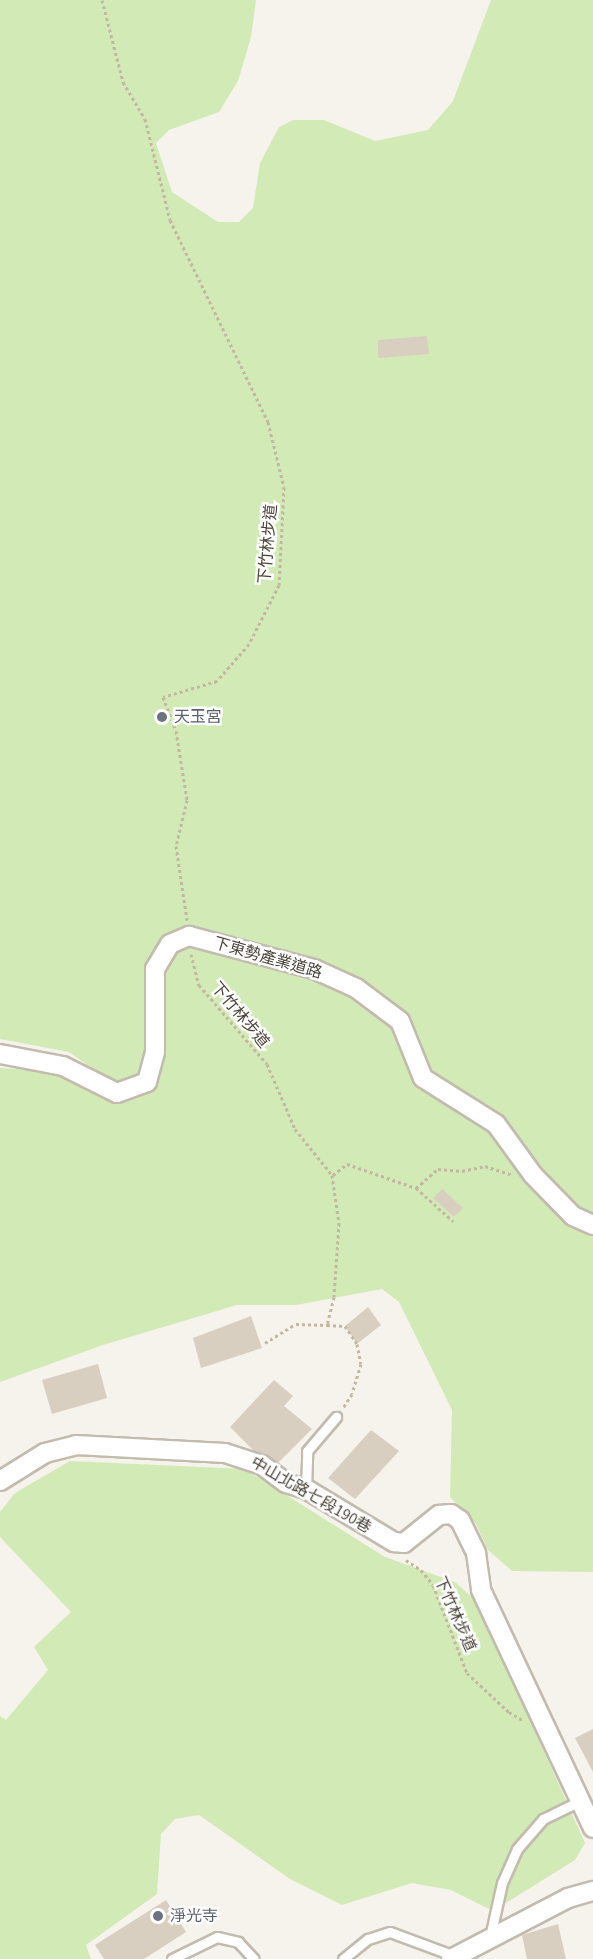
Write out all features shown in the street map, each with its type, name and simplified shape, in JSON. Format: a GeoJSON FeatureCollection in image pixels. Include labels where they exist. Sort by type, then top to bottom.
{"type":"FeatureCollection","features":[{"type":"Feature","properties":{"kind":"street"},"geometry":{"type":"LineString","coordinates":[[0,1054],[63,1066],[117,1093],[147,1082],[155,1052],[155,969],[170,944],[189,936]]}},
{"type":"Feature","properties":{"kind":"street","name":"下東勢產業道路"},"geometry":{"type":"LineString","coordinates":[[189,936],[314,969],[356,988],[400,1021],[423,1078],[496,1124],[533,1175],[573,1216],[593,1225]]}},
{"type":"Feature","properties":{"kind":"street","name":"中山北路七段190巷"},"geometry":{"type":"LineString","coordinates":[[0,1481],[45,1453],[76,1445],[225,1453],[262,1465],[286,1483],[306,1489],[394,1542],[404,1543],[439,1515],[451,1514],[460,1520],[476,1553],[481,1590],[578,1802],[593,1828]]}},
{"type":"Feature","properties":{"kind":"street"},"geometry":{"type":"LineString","coordinates":[[453,1958],[568,1898],[593,1891]]}},
{"type":"Feature","properties":{"kind":"lane"},"geometry":{"type":"LineString","coordinates":[[306,1489],[308,1451],[336,1417]]}},
{"type":"Feature","properties":{"kind":"lane"},"geometry":{"type":"LineString","coordinates":[[489,1939],[502,1883],[517,1849],[543,1820],[578,1802]]}},
{"type":"Feature","properties":{"kind":"lane"},"geometry":{"type":"LineString","coordinates":[[343,1959],[368,1939],[390,1932],[453,1958]]}},
{"type":"Feature","properties":{"kind":"lane"},"geometry":{"type":"LineString","coordinates":[[172,1959],[217,1937],[238,1942],[254,1959]]}},
{"type":"Feature","properties":{"kind":"path","name":"下竹林步道"},"geometry":{"type":"LineString","coordinates":[[102,0],[123,82],[145,119],[170,220],[268,422],[284,488],[279,585],[249,644],[217,681],[163,697],[176,731],[187,800],[176,846],[192,968],[199,985],[267,1064],[295,1129],[332,1175]]}},
{"type":"Feature","properties":{"kind":"path"},"geometry":{"type":"LineString","coordinates":[[327,1325],[334,1297],[339,1223],[332,1175],[347,1164],[416,1188],[453,1221]]}},
{"type":"Feature","properties":{"kind":"path"},"geometry":{"type":"LineString","coordinates":[[416,1188],[438,1169],[462,1171],[485,1166],[518,1178]]}},
{"type":"Feature","properties":{"kind":"path"},"geometry":{"type":"LineString","coordinates":[[265,1343],[296,1324],[345,1326],[357,1344],[361,1364],[352,1394],[336,1417]]}},
{"type":"Feature","properties":{"kind":"path","name":"下竹林步道"},"geometry":{"type":"LineString","coordinates":[[401,1557],[421,1570],[433,1586],[467,1673],[508,1712],[529,1724]]}},
{"type":"Feature","properties":{"kind":"green space"},"geometry":{"type":"Polygon","coordinates":[[[0,0],[256,0],[251,37],[238,81],[219,112],[169,130],[156,143],[172,192],[218,222],[239,222],[253,208],[260,163],[279,127],[293,120],[324,120],[375,141],[428,130],[453,101],[491,0],[593,0],[593,1216],[576,1209],[544,1175],[503,1118],[429,1073],[405,1020],[316,964],[166,940],[143,1076],[117,1086],[69,1052],[0,1039],[0,0]]]}},
{"type":"Feature","properties":{"kind":"green space"},"geometry":{"type":"Polygon","coordinates":[[[194,942],[354,994],[394,1026],[419,1084],[493,1129],[593,1233],[593,1572],[512,1571],[488,1550],[476,1524],[450,1497],[452,1410],[399,1302],[382,1289],[296,1305],[237,1305],[103,1345],[0,1382],[0,1068],[60,1071],[118,1098],[150,1086],[160,971],[175,947],[194,942]]]}},
{"type":"Feature","properties":{"kind":"green space"},"geometry":{"type":"Polygon","coordinates":[[[70,1461],[245,1469],[385,1557],[455,1582],[477,1602],[585,1843],[575,1860],[493,1911],[451,1890],[412,1883],[342,1905],[290,1879],[199,1815],[175,1819],[161,1834],[157,1894],[86,1945],[91,1959],[0,1959],[0,1716],[6,1720],[48,1670],[34,1647],[71,1612],[0,1537],[0,1512],[15,1493],[70,1461]]]}},
{"type":"Feature","properties":{"kind":"building"},"geometry":{"type":"Polygon","coordinates":[[[427,336],[429,354],[378,358],[378,340],[427,336]]]}},
{"type":"Feature","properties":{"kind":"building"},"geometry":{"type":"Polygon","coordinates":[[[442,1189],[463,1208],[454,1217],[433,1198],[442,1189]]]}},
{"type":"Feature","properties":{"kind":"building"},"geometry":{"type":"Polygon","coordinates":[[[368,1307],[381,1325],[357,1344],[345,1326],[368,1307]]]}},
{"type":"Feature","properties":{"kind":"building"},"geometry":{"type":"Polygon","coordinates":[[[251,1316],[262,1348],[201,1368],[193,1338],[251,1316]]]}},
{"type":"Feature","properties":{"kind":"building"},"geometry":{"type":"Polygon","coordinates":[[[98,1364],[107,1398],[52,1414],[42,1380],[98,1364]]]}},
{"type":"Feature","properties":{"kind":"building"},"geometry":{"type":"Polygon","coordinates":[[[274,1380],[293,1396],[284,1406],[312,1429],[278,1463],[253,1450],[230,1427],[274,1380]]]}},
{"type":"Feature","properties":{"kind":"building"},"geometry":{"type":"Polygon","coordinates":[[[371,1430],[399,1451],[355,1499],[328,1478],[371,1430]]]}},
{"type":"Feature","properties":{"kind":"building"},"geometry":{"type":"Polygon","coordinates":[[[593,1729],[593,1772],[575,1738],[593,1729]]]}},
{"type":"Feature","properties":{"kind":"building","name":"淨光寺"},"geometry":{"type":"Polygon","coordinates":[[[166,1900],[186,1932],[144,1959],[104,1959],[95,1945],[166,1900]]]}},
{"type":"Feature","properties":{"kind":"building"},"geometry":{"type":"Polygon","coordinates":[[[558,1924],[566,1959],[527,1959],[522,1935],[558,1924]]]}},
{"type":"Feature","properties":{"kind":"place","name":"天玉宮"},"geometry":{"type":"Point","coordinates":[162,717]}},
{"type":"Feature","properties":{"kind":"place","name":"淨光寺"},"geometry":{"type":"Point","coordinates":[158,1916]}}]}
